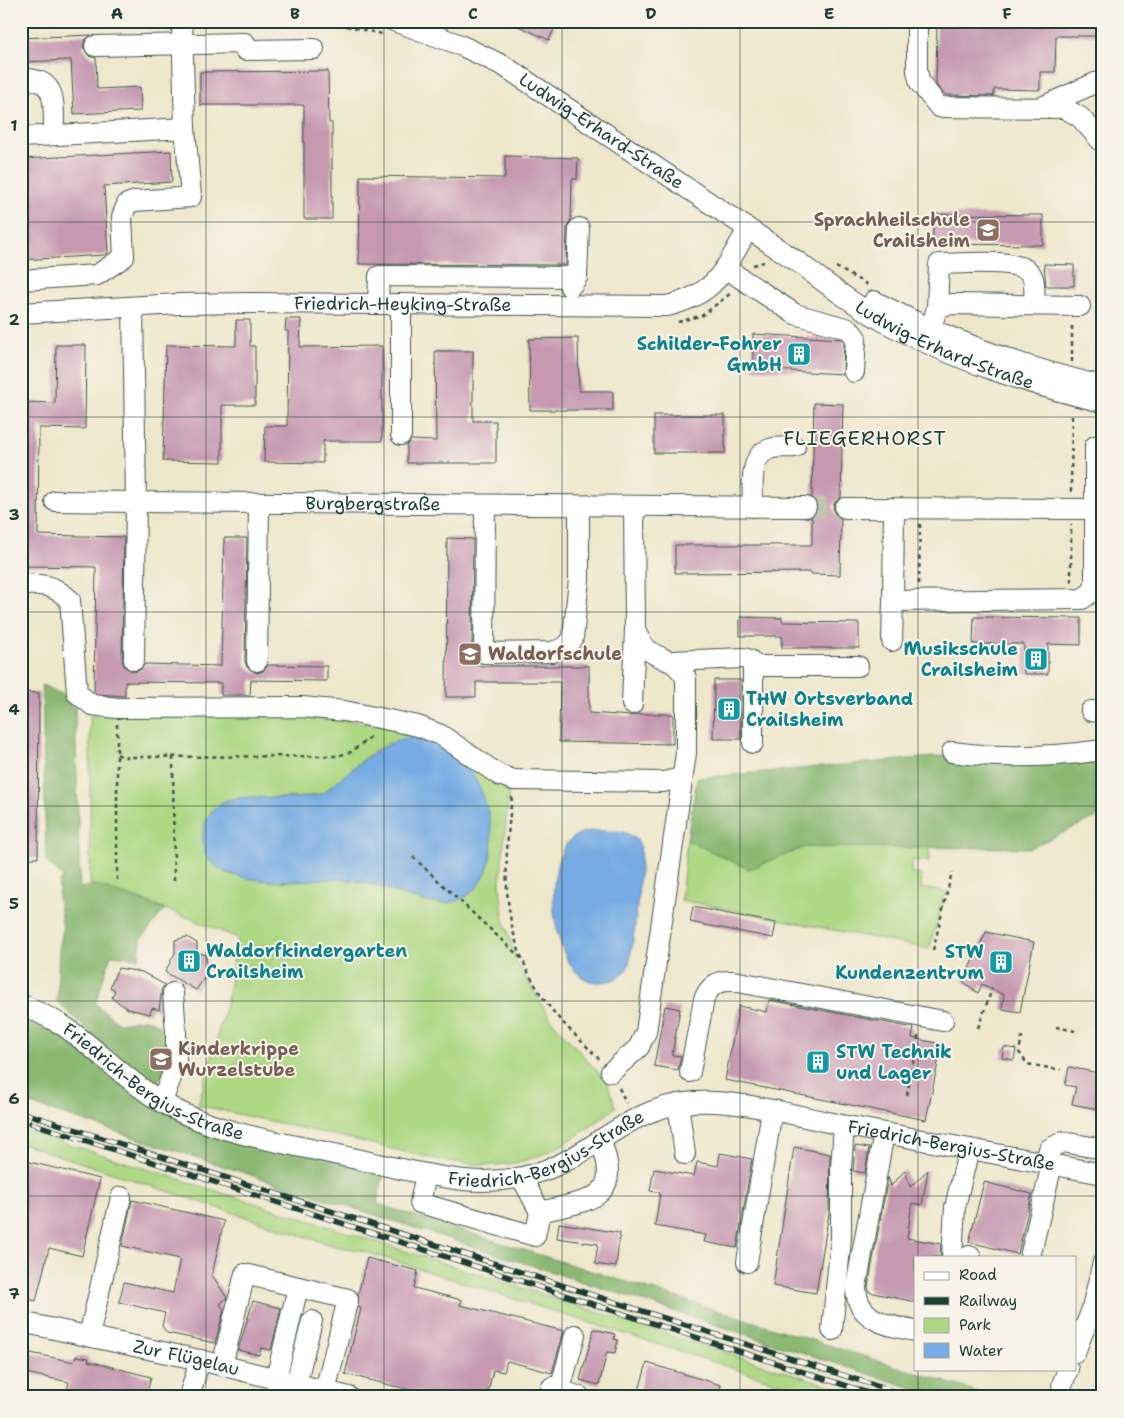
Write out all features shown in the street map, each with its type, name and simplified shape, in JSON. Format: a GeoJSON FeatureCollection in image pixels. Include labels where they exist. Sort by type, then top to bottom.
{"type":"FeatureCollection","features":[{"type":"Feature","properties":{"kind":"street"},"geometry":{"type":"LineString","coordinates":[[21,280],[98,275],[124,257],[122,217],[127,204],[135,201],[191,197],[185,128],[182,21]]}},
{"type":"Feature","properties":{"kind":"street","name":"Ludwig-Erhard-Straße"},"geometry":{"type":"LineString","coordinates":[[394,21],[458,44],[504,66],[798,262],[972,361],[1073,396],[1103,402]]}},
{"type":"Feature","properties":{"kind":"street"},"geometry":{"type":"LineString","coordinates":[[917,21],[917,72],[920,83],[939,107],[1064,108],[1080,117],[1103,142]]}},
{"type":"Feature","properties":{"kind":"street"},"geometry":{"type":"LineString","coordinates":[[96,46],[245,43],[245,50],[314,49]]}},
{"type":"Feature","properties":{"kind":"street"},"geometry":{"type":"LineString","coordinates":[[21,79],[32,78],[48,86],[52,94],[54,135]]}},
{"type":"Feature","properties":{"kind":"street"},"geometry":{"type":"LineString","coordinates":[[1040,108],[1095,83],[1103,82]]}},
{"type":"Feature","properties":{"kind":"street"},"geometry":{"type":"LineString","coordinates":[[21,137],[185,128]]}},
{"type":"Feature","properties":{"kind":"street"},"geometry":{"type":"LineString","coordinates":[[569,306],[570,286],[577,277],[579,228]]}},
{"type":"Feature","properties":{"kind":"street","name":"Friedrich-Heyking-Straße"},"geometry":{"type":"LineString","coordinates":[[21,313],[249,303],[667,306],[689,301],[702,294],[725,268],[748,229]]}},
{"type":"Feature","properties":{"kind":"street"},"geometry":{"type":"LineString","coordinates":[[930,336],[937,307],[939,264],[1019,266],[1031,275],[1034,281],[1034,306]]}},
{"type":"Feature","properties":{"kind":"street"},"geometry":{"type":"LineString","coordinates":[[725,268],[795,314],[849,329],[856,338],[854,372]]}},
{"type":"Feature","properties":{"kind":"street"},"geometry":{"type":"LineString","coordinates":[[378,304],[379,276],[577,277]]}},
{"type":"Feature","properties":{"kind":"street"},"geometry":{"type":"LineString","coordinates":[[401,304],[401,435]]}},
{"type":"Feature","properties":{"kind":"street"},"geometry":{"type":"LineString","coordinates":[[937,307],[952,304],[1074,306]]}},
{"type":"Feature","properties":{"kind":"street"},"geometry":{"type":"LineString","coordinates":[[133,307],[136,502],[134,660]]}},
{"type":"Feature","properties":{"kind":"street","name":"Ludwig-Erhard-Straße"},"geometry":{"type":"LineString","coordinates":[[930,336],[1038,370],[1103,386]]}},
{"type":"Feature","properties":{"kind":"street"},"geometry":{"type":"LineString","coordinates":[[893,601],[1070,599],[1088,596],[1095,584],[1099,509],[1096,446]]}},
{"type":"Feature","properties":{"kind":"street"},"geometry":{"type":"LineString","coordinates":[[753,507],[753,476],[759,457],[769,449],[795,448]]}},
{"type":"Feature","properties":{"kind":"street","name":"Burgbergstraße"},"geometry":{"type":"LineString","coordinates":[[56,501],[485,506],[806,507]]}},
{"type":"Feature","properties":{"kind":"street"},"geometry":{"type":"LineString","coordinates":[[256,661],[259,503]]}},
{"type":"Feature","properties":{"kind":"street"},"geometry":{"type":"LineString","coordinates":[[485,506],[484,653],[552,652],[566,647],[573,638],[579,579],[579,506]]}},
{"type":"Feature","properties":{"kind":"street"},"geometry":{"type":"LineString","coordinates":[[632,704],[635,629],[634,507]]}},
{"type":"Feature","properties":{"kind":"street"},"geometry":{"type":"LineString","coordinates":[[845,508],[1099,509]]}},
{"type":"Feature","properties":{"kind":"street"},"geometry":{"type":"LineString","coordinates":[[892,641],[894,509]]}},
{"type":"Feature","properties":{"kind":"street"},"geometry":{"type":"LineString","coordinates":[[21,585],[45,584],[58,589],[70,600],[74,680],[77,693],[83,700],[92,705],[117,708],[302,707],[418,726],[441,735],[500,775],[514,780],[663,782],[682,778]]}},
{"type":"Feature","properties":{"kind":"street"},"geometry":{"type":"LineString","coordinates":[[611,1072],[639,1047],[646,1032],[686,753],[686,678],[681,668],[672,661],[648,650],[640,641],[635,629]]}},
{"type":"Feature","properties":{"kind":"street"},"geometry":{"type":"LineString","coordinates":[[672,661],[744,658],[750,660],[754,666],[753,743]]}},
{"type":"Feature","properties":{"kind":"street"},"geometry":{"type":"LineString","coordinates":[[754,666],[858,666]]}},
{"type":"Feature","properties":{"kind":"street"},"geometry":{"type":"LineString","coordinates":[[952,752],[980,756],[1020,757],[1066,755],[1103,750]]}},
{"type":"Feature","properties":{"kind":"street"},"geometry":{"type":"LineString","coordinates":[[690,1072],[704,999],[707,991],[719,982],[733,981],[943,1021]]}},
{"type":"Feature","properties":{"kind":"street"},"geometry":{"type":"LineString","coordinates":[[162,1102],[176,1064],[173,993]]}},
{"type":"Feature","properties":{"kind":"street","name":"Friedrich-Bergius-Straße"},"geometry":{"type":"LineString","coordinates":[[21,1004],[63,1026],[127,1078],[162,1102],[189,1116],[241,1133],[426,1174],[464,1180],[495,1182],[522,1178],[573,1157],[633,1118],[658,1108],[678,1104],[715,1102],[772,1111],[1103,1174]]}},
{"type":"Feature","properties":{"kind":"street"},"geometry":{"type":"LineString","coordinates":[[678,1104],[684,1154]]}},
{"type":"Feature","properties":{"kind":"street"},"geometry":{"type":"LineString","coordinates":[[747,1262],[772,1111]]}},
{"type":"Feature","properties":{"kind":"street"},"geometry":{"type":"LineString","coordinates":[[832,1330],[841,1239],[841,1168],[844,1126]]}},
{"type":"Feature","properties":{"kind":"street"},"geometry":{"type":"LineString","coordinates":[[884,1133],[856,1287],[856,1298],[865,1313],[880,1322],[914,1331]]}},
{"type":"Feature","properties":{"kind":"street"},"geometry":{"type":"LineString","coordinates":[[540,1212],[591,1199],[602,1192],[608,1182],[610,1169],[600,1140]]}},
{"type":"Feature","properties":{"kind":"street"},"geometry":{"type":"LineString","coordinates":[[1030,1256],[1049,1164],[1049,1149],[1062,1142],[1103,1149]]}},
{"type":"Feature","properties":{"kind":"street"},"geometry":{"type":"LineString","coordinates":[[964,1256],[955,1207],[969,1149]]}},
{"type":"Feature","properties":{"kind":"street"},"geometry":{"type":"LineString","coordinates":[[426,1174],[420,1203],[535,1236],[540,1212],[522,1178]]}},
{"type":"Feature","properties":{"kind":"street"},"geometry":{"type":"LineString","coordinates":[[89,1336],[121,1197]]}},
{"type":"Feature","properties":{"kind":"street"},"geometry":{"type":"LineString","coordinates":[[1076,1350],[1091,1312],[1103,1262]]}},
{"type":"Feature","properties":{"kind":"street"},"geometry":{"type":"LineString","coordinates":[[222,1365],[245,1274],[348,1299],[341,1395]]}},
{"type":"Feature","properties":{"kind":"street"},"geometry":{"type":"LineString","coordinates":[[276,1379],[298,1287]]}},
{"type":"Feature","properties":{"kind":"street"},"geometry":{"type":"LineString","coordinates":[[296,1384],[312,1321]]}},
{"type":"Feature","properties":{"kind":"street","name":"Zur Flügelau"},"geometry":{"type":"LineString","coordinates":[[21,1322],[222,1365],[341,1395]]}},
{"type":"Feature","properties":{"kind":"street"},"geometry":{"type":"LineString","coordinates":[[575,1335],[554,1393],[580,1397]]}},
{"type":"Feature","properties":{"kind":"street"},"geometry":{"type":"LineString","coordinates":[[189,1397],[200,1360]]}},
{"type":"Feature","properties":{"kind":"path"},"geometry":{"type":"LineString","coordinates":[[830,264],[872,287]]}},
{"type":"Feature","properties":{"kind":"path"},"geometry":{"type":"LineString","coordinates":[[1064,363],[1072,367],[1074,306]]}},
{"type":"Feature","properties":{"kind":"path"},"geometry":{"type":"LineString","coordinates":[[919,600],[920,509]]}},
{"type":"Feature","properties":{"kind":"path"},"geometry":{"type":"LineString","coordinates":[[117,708],[117,884]]}},
{"type":"Feature","properties":{"kind":"path"},"geometry":{"type":"LineString","coordinates":[[117,754],[123,757],[344,755],[351,752],[379,729],[384,719]]}},
{"type":"Feature","properties":{"kind":"path"},"geometry":{"type":"LineString","coordinates":[[173,757],[174,884]]}},
{"type":"Feature","properties":{"kind":"path"},"geometry":{"type":"LineString","coordinates":[[514,780],[505,850],[505,879],[508,914],[522,959],[541,994],[556,1015],[611,1072],[633,1118]]}},
{"type":"Feature","properties":{"kind":"path"},"geometry":{"type":"LineString","coordinates":[[413,857],[522,959]]}},
{"type":"Feature","properties":{"kind":"path"},"geometry":{"type":"LineString","coordinates":[[933,950],[952,872]]}},
{"type":"Feature","properties":{"kind":"path"},"geometry":{"type":"LineString","coordinates":[[978,1028],[992,989]]}},
{"type":"Feature","properties":{"kind":"path"},"geometry":{"type":"LineString","coordinates":[[906,1095],[922,1017]]}},
{"type":"Feature","properties":{"kind":"path"},"geometry":{"type":"LineString","coordinates":[[1056,1027],[1075,1031]]}},
{"type":"Feature","properties":{"kind":"path"},"geometry":{"type":"LineString","coordinates":[[1022,1036],[1019,1052],[1027,1064],[1062,1070]]}},
{"type":"Feature","properties":{"kind":"green space"},"geometry":{"type":"Polygon","coordinates":[[[42,685],[64,695],[75,708],[80,888],[95,885],[165,909],[141,939],[139,958],[111,955],[95,1004],[119,1023],[145,1019],[159,1025],[167,1037],[167,1067],[156,1085],[93,1036],[57,1001],[59,949],[63,929],[58,897],[59,882],[63,877],[46,861],[42,685]]]}},
{"type":"Feature","properties":{"kind":"green space"},"geometry":{"type":"Polygon","coordinates":[[[290,714],[404,728],[500,782],[509,791],[500,884],[503,916],[517,963],[552,1021],[607,1082],[616,1107],[581,1133],[542,1154],[514,1163],[480,1165],[441,1160],[198,1105],[226,1005],[238,938],[143,900],[90,884],[90,716],[290,714]],[[389,742],[371,753],[322,794],[223,802],[226,873],[277,882],[336,878],[363,882],[431,902],[449,903],[467,896],[389,742]]]}},
{"type":"Feature","properties":{"kind":"green space"},"geometry":{"type":"Polygon","coordinates":[[[1103,754],[1103,814],[1030,848],[805,847],[749,869],[687,840],[697,778],[955,755],[1103,754]]]}},
{"type":"Feature","properties":{"kind":"green space"},"geometry":{"type":"Polygon","coordinates":[[[687,840],[749,869],[805,847],[930,848],[929,862],[913,860],[911,873],[922,875],[921,888],[946,892],[929,949],[681,900],[687,840]]]}},
{"type":"Feature","properties":{"kind":"green space"},"geometry":{"type":"Polygon","coordinates":[[[21,1014],[58,1029],[108,1075],[158,1106],[384,1171],[377,1204],[994,1397],[940,1397],[21,1101],[21,1014]]]}},
{"type":"Feature","properties":{"kind":"green space"},"geometry":{"type":"Polygon","coordinates":[[[21,1129],[866,1397],[823,1397],[360,1250],[337,1247],[21,1143],[21,1129]]]}},
{"type":"Feature","properties":{"kind":"water"},"geometry":{"type":"Polygon","coordinates":[[[408,737],[437,743],[450,750],[462,760],[474,775],[483,795],[489,816],[492,839],[490,860],[483,879],[470,894],[450,903],[440,904],[418,900],[373,885],[343,879],[259,880],[241,877],[224,871],[212,863],[204,850],[203,832],[205,823],[209,815],[219,804],[246,797],[297,798],[320,794],[373,754],[389,744],[408,737]]]}},
{"type":"Feature","properties":{"kind":"water"},"geometry":{"type":"Polygon","coordinates":[[[591,831],[620,831],[635,838],[639,843],[641,854],[630,958],[628,967],[622,975],[610,981],[596,982],[580,976],[568,961],[560,941],[555,917],[554,892],[557,868],[564,849],[575,836],[591,831]]]}},
{"type":"Feature","properties":{"kind":"building"},"geometry":{"type":"Polygon","coordinates":[[[508,21],[542,21],[555,27],[549,40],[508,21]]]}},
{"type":"Feature","properties":{"kind":"building"},"geometry":{"type":"Polygon","coordinates":[[[937,21],[1103,21],[1103,36],[1056,36],[1055,72],[1040,72],[1040,90],[994,89],[994,96],[945,95],[936,85],[937,21]]]}},
{"type":"Feature","properties":{"kind":"building"},"geometry":{"type":"Polygon","coordinates":[[[91,35],[85,40],[83,47],[89,56],[96,58],[97,89],[140,87],[141,111],[74,114],[71,60],[21,62],[21,38],[91,35]]]}},
{"type":"Feature","properties":{"kind":"building"},"geometry":{"type":"Polygon","coordinates":[[[328,71],[329,123],[332,123],[332,219],[304,219],[304,105],[200,105],[200,72],[328,71]]]}},
{"type":"Feature","properties":{"kind":"building"},"geometry":{"type":"Polygon","coordinates":[[[171,151],[172,182],[104,186],[108,253],[105,255],[21,260],[21,159],[171,151]]]}},
{"type":"Feature","properties":{"kind":"building"},"geometry":{"type":"Polygon","coordinates":[[[505,156],[578,158],[577,179],[572,179],[571,219],[567,228],[566,265],[359,264],[360,176],[505,178],[505,156]]]}},
{"type":"Feature","properties":{"kind":"building","name":"Sprachheilschule Crailsheim"},"geometry":{"type":"Polygon","coordinates":[[[933,214],[1043,215],[1043,245],[933,244],[933,214]]]}},
{"type":"Feature","properties":{"kind":"building"},"geometry":{"type":"Polygon","coordinates":[[[1044,264],[1074,265],[1074,286],[1046,286],[1044,264]]]}},
{"type":"Feature","properties":{"kind":"building"},"geometry":{"type":"Polygon","coordinates":[[[286,319],[301,319],[300,347],[382,346],[382,441],[323,441],[323,463],[264,462],[265,426],[287,426],[288,331],[285,331],[286,319]]]}},
{"type":"Feature","properties":{"kind":"building"},"geometry":{"type":"Polygon","coordinates":[[[236,320],[250,320],[250,346],[255,346],[255,405],[222,405],[222,462],[163,461],[166,345],[236,346],[236,320]]]}},
{"type":"Feature","properties":{"kind":"building","name":"Schilder-Fohrer GmbH"},"geometry":{"type":"Polygon","coordinates":[[[753,334],[842,339],[844,342],[843,374],[753,369],[753,334]]]}},
{"type":"Feature","properties":{"kind":"building"},"geometry":{"type":"Polygon","coordinates":[[[578,338],[579,391],[613,391],[613,410],[530,410],[529,339],[578,338]]]}},
{"type":"Feature","properties":{"kind":"building"},"geometry":{"type":"Polygon","coordinates":[[[56,345],[86,345],[85,429],[39,428],[38,535],[124,537],[122,660],[124,666],[134,672],[140,670],[145,664],[221,666],[224,538],[247,538],[245,661],[247,667],[257,673],[263,671],[268,665],[327,666],[327,681],[251,680],[250,695],[221,695],[221,683],[125,682],[125,696],[97,694],[94,691],[96,567],[21,566],[21,402],[55,403],[56,345]]]}},
{"type":"Feature","properties":{"kind":"building"},"geometry":{"type":"Polygon","coordinates":[[[435,351],[473,351],[473,421],[496,421],[496,463],[407,463],[407,445],[411,440],[436,441],[435,351]]]}},
{"type":"Feature","properties":{"kind":"building"},"geometry":{"type":"Polygon","coordinates":[[[814,403],[843,404],[841,497],[835,502],[833,507],[835,514],[841,519],[840,575],[811,574],[811,572],[675,573],[675,545],[812,545],[812,518],[810,518],[816,513],[818,508],[812,497],[814,403]]]}},
{"type":"Feature","properties":{"kind":"building"},"geometry":{"type":"Polygon","coordinates":[[[654,415],[725,415],[725,453],[654,453],[654,415]]]}},
{"type":"Feature","properties":{"kind":"building"},"geometry":{"type":"Polygon","coordinates":[[[447,538],[473,539],[472,653],[476,666],[589,666],[589,713],[632,716],[638,714],[673,714],[673,744],[559,742],[560,682],[476,682],[476,697],[446,697],[447,538]]]}},
{"type":"Feature","properties":{"kind":"building"},"geometry":{"type":"Polygon","coordinates":[[[740,617],[782,618],[782,622],[859,623],[859,648],[782,648],[782,636],[740,636],[740,617]]]}},
{"type":"Feature","properties":{"kind":"building","name":"Musikschule Crailsheim"},"geometry":{"type":"Polygon","coordinates":[[[974,617],[1081,618],[1081,645],[1048,644],[1048,674],[1024,674],[1024,644],[973,644],[974,617]]]}},
{"type":"Feature","properties":{"kind":"building","name":"THW Ortsverband Crailsheim"},"geometry":{"type":"Polygon","coordinates":[[[714,680],[741,680],[741,739],[713,739],[714,680]]]}},
{"type":"Feature","properties":{"kind":"building"},"geometry":{"type":"Polygon","coordinates":[[[21,692],[39,693],[38,858],[21,858],[21,692]]]}},
{"type":"Feature","properties":{"kind":"building"},"geometry":{"type":"Polygon","coordinates":[[[693,907],[776,923],[773,938],[690,922],[693,907]]]}},
{"type":"Feature","properties":{"kind":"building","name":"STW Kundenzentrum"},"geometry":{"type":"Polygon","coordinates":[[[986,932],[1034,942],[1020,1012],[1002,1009],[1004,995],[982,984],[978,993],[963,981],[986,932]]]}},
{"type":"Feature","properties":{"kind":"building","name":"Waldorfkindergarten Crailsheim"},"geometry":{"type":"Polygon","coordinates":[[[187,937],[197,943],[197,952],[206,955],[207,974],[196,990],[165,972],[175,953],[175,940],[187,937]]]}},
{"type":"Feature","properties":{"kind":"building"},"geometry":{"type":"Polygon","coordinates":[[[118,968],[142,972],[165,985],[162,988],[159,1010],[152,1008],[150,1014],[128,1009],[112,998],[115,990],[110,987],[118,968]]]}},
{"type":"Feature","properties":{"kind":"building","name":"STW Technik und Lager"},"geometry":{"type":"Polygon","coordinates":[[[769,1000],[914,1028],[912,1038],[942,1044],[926,1120],[725,1080],[739,1006],[767,1012],[769,1000]]]}},
{"type":"Feature","properties":{"kind":"building"},"geometry":{"type":"Polygon","coordinates":[[[665,1006],[680,1009],[672,1055],[681,1056],[678,1070],[654,1066],[665,1006]]]}},
{"type":"Feature","properties":{"kind":"building"},"geometry":{"type":"Polygon","coordinates":[[[1004,1047],[1016,1049],[1014,1060],[1002,1058],[1004,1047]]]}},
{"type":"Feature","properties":{"kind":"building"},"geometry":{"type":"Polygon","coordinates":[[[1069,1067],[1103,1074],[1103,1110],[1072,1104],[1076,1087],[1065,1085],[1069,1067]]]}},
{"type":"Feature","properties":{"kind":"building"},"geometry":{"type":"Polygon","coordinates":[[[855,1146],[869,1148],[865,1173],[853,1171],[855,1146]]]}},
{"type":"Feature","properties":{"kind":"building"},"geometry":{"type":"Polygon","coordinates":[[[794,1147],[830,1154],[829,1213],[816,1293],[773,1286],[794,1147]]]}},
{"type":"Feature","properties":{"kind":"building"},"geometry":{"type":"Polygon","coordinates":[[[720,1153],[752,1159],[737,1248],[704,1242],[706,1235],[655,1226],[660,1193],[650,1191],[654,1169],[694,1176],[697,1162],[718,1166],[720,1153]]]}},
{"type":"Feature","properties":{"kind":"building"},"geometry":{"type":"Polygon","coordinates":[[[21,1160],[100,1179],[82,1256],[49,1248],[36,1301],[21,1297],[21,1160]]]}},
{"type":"Feature","properties":{"kind":"building"},"geometry":{"type":"Polygon","coordinates":[[[905,1170],[910,1187],[928,1170],[922,1205],[912,1203],[907,1238],[941,1244],[940,1256],[914,1256],[914,1302],[869,1292],[868,1287],[888,1177],[891,1186],[905,1170]]]}},
{"type":"Feature","properties":{"kind":"building"},"geometry":{"type":"Polygon","coordinates":[[[984,1182],[1032,1194],[1018,1254],[969,1242],[984,1182]]]}},
{"type":"Feature","properties":{"kind":"building"},"geometry":{"type":"Polygon","coordinates":[[[132,1200],[224,1221],[212,1275],[227,1298],[220,1304],[224,1310],[215,1343],[167,1333],[162,1326],[165,1313],[119,1302],[124,1282],[173,1293],[180,1259],[122,1246],[132,1200]]]}},
{"type":"Feature","properties":{"kind":"building"},"geometry":{"type":"Polygon","coordinates":[[[559,1223],[620,1233],[616,1267],[595,1264],[598,1244],[557,1238],[559,1223]]]}},
{"type":"Feature","properties":{"kind":"building"},"geometry":{"type":"Polygon","coordinates":[[[367,1258],[418,1271],[414,1288],[462,1300],[460,1305],[564,1331],[552,1373],[507,1361],[504,1372],[493,1370],[487,1397],[439,1397],[345,1374],[361,1308],[358,1307],[358,1294],[367,1258]]]}},
{"type":"Feature","properties":{"kind":"building"},"geometry":{"type":"Polygon","coordinates":[[[253,1301],[281,1308],[271,1350],[261,1348],[259,1355],[238,1350],[253,1301]]]}},
{"type":"Feature","properties":{"kind":"building"},"geometry":{"type":"Polygon","coordinates":[[[594,1329],[615,1334],[614,1339],[618,1340],[615,1353],[607,1352],[599,1385],[580,1380],[594,1329]]]}},
{"type":"Feature","properties":{"kind":"building"},"geometry":{"type":"Polygon","coordinates":[[[21,1351],[74,1362],[76,1356],[89,1358],[88,1361],[151,1377],[146,1397],[96,1397],[67,1391],[69,1382],[21,1372],[21,1351]]]}},
{"type":"Feature","properties":{"kind":"building"},"geometry":{"type":"Polygon","coordinates":[[[647,1363],[721,1385],[718,1397],[649,1397],[638,1394],[647,1363]]]}},
{"type":"Feature","properties":{"kind":"tunnel"},"geometry":{"type":"LineString","coordinates":[[806,507],[845,508]]}},
{"type":"Feature","properties":{"kind":"railway"},"geometry":{"type":"LineString","coordinates":[[21,1112],[911,1397]]}},
{"type":"Feature","properties":{"kind":"railway"},"geometry":{"type":"LineString","coordinates":[[31,1123],[881,1397]]}},
{"type":"Feature","properties":{"kind":"place","name":"Sprachheilschule Crailsheim"},"geometry":{"type":"Point","coordinates":[988,230]}},
{"type":"Feature","properties":{"kind":"place","name":"Schilder-Fohrer GmbH"},"geometry":{"type":"Point","coordinates":[799,354]}},
{"type":"Feature","properties":{"kind":"place","name":"Waldorfschule"},"geometry":{"type":"Point","coordinates":[470,654]}},
{"type":"Feature","properties":{"kind":"place","name":"Musikschule Crailsheim"},"geometry":{"type":"Point","coordinates":[1036,659]}},
{"type":"Feature","properties":{"kind":"place","name":"THW Ortsverband Crailsheim"},"geometry":{"type":"Point","coordinates":[729,709]}},
{"type":"Feature","properties":{"kind":"place","name":"Waldorfkindergarten Crailsheim"},"geometry":{"type":"Point","coordinates":[189,961]}},
{"type":"Feature","properties":{"kind":"place","name":"STW Kundenzentrum"},"geometry":{"type":"Point","coordinates":[1001,962]}},
{"type":"Feature","properties":{"kind":"place","name":"Kinderkrippe Wurzelstube"},"geometry":{"type":"Point","coordinates":[161,1059]}},
{"type":"Feature","properties":{"kind":"place","name":"STW Technik und Lager"},"geometry":{"type":"Point","coordinates":[818,1062]}},
{"type":"Feature","properties":{"kind":"district","name":"FLIEGERHORST"},"geometry":{"type":"Point","coordinates":[865,438]}}]}
